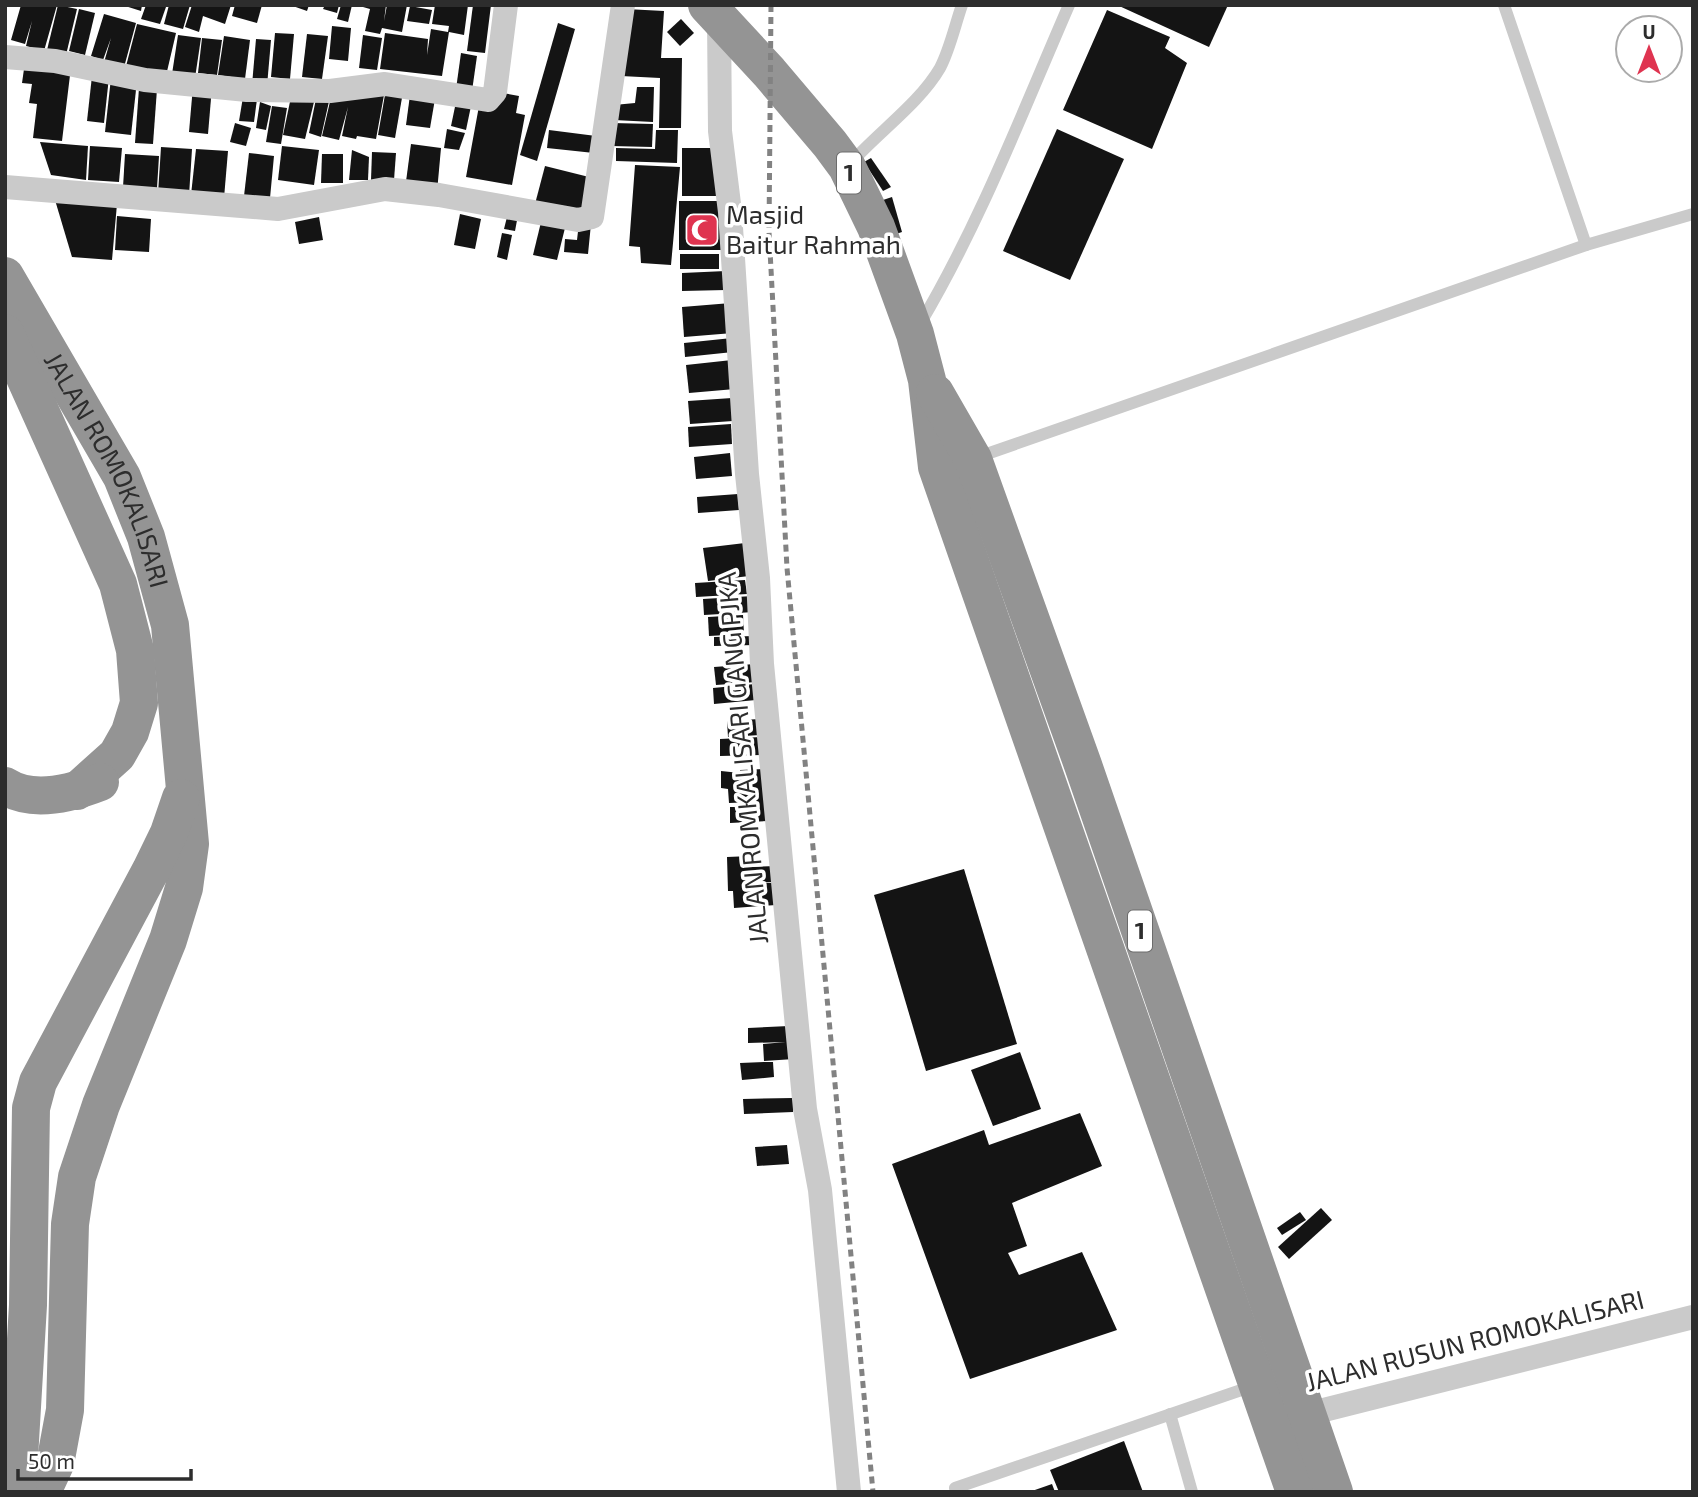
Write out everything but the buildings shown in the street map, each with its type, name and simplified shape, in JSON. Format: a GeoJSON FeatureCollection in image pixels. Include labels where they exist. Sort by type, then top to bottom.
{"type":"FeatureCollection","features":[{"type":"Feature","properties":{"kind":"highway","name":"1"},"geometry":{"type":"LineString","coordinates":[[713,12],[769,72],[830,144],[847,167],[876,227],[915,334],[927,380],[955,463],[1276,1379],[1308,1414],[1334,1492]]}},
{"type":"Feature","properties":{"kind":"highway","name":"JALAN ROMOKALISARI"},"geometry":{"type":"LineString","coordinates":[[5,276],[121,477],[150,549],[170,625],[177,678],[190,844],[184,888],[168,940],[101,1105],[77,1177],[70,1224],[65,1410],[55,1464],[42,1492]]}},
{"type":"Feature","properties":{"kind":"highway"},"geometry":{"type":"LineString","coordinates":[[5,333],[118,584],[135,650],[139,703],[130,732],[117,755],[77,791]]}},
{"type":"Feature","properties":{"kind":"highway"},"geometry":{"type":"LineString","coordinates":[[5,786],[45,796],[77,791],[106,779],[134,757],[161,713],[177,678]]}},
{"type":"Feature","properties":{"kind":"highway"},"geometry":{"type":"LineString","coordinates":[[17,1492],[28,1305],[31,1108],[38,1082],[169,833],[184,789]]}},
{"type":"Feature","properties":{"kind":"highway","name":"1"},"geometry":{"type":"LineString","coordinates":[[1276,1379],[1271,1423],[1295,1492]]}},
{"type":"Feature","properties":{"kind":"street"},"geometry":{"type":"LineString","coordinates":[[5,57],[55,61],[145,80],[247,90],[330,91],[385,84],[488,100],[495,92],[506,5]]}},
{"type":"Feature","properties":{"kind":"street"},"geometry":{"type":"LineString","coordinates":[[5,187],[278,209],[385,189],[439,195],[578,220],[592,217],[623,5]]}},
{"type":"Feature","properties":{"kind":"street","name":"JALAN ROMKALISARI GANG PJKA"},"geometry":{"type":"LineString","coordinates":[[713,12],[720,131],[730,212],[747,474],[758,578],[762,664],[805,1110],[820,1190],[849,1492]]}},
{"type":"Feature","properties":{"kind":"street","name":"JALAN RUSUN ROMOKALISARI"},"geometry":{"type":"LineString","coordinates":[[1271,1423],[1693,1317]]}},
{"type":"Feature","properties":{"kind":"lane"},"geometry":{"type":"LineString","coordinates":[[847,167],[870,141],[913,101],[940,68],[962,5]]}},
{"type":"Feature","properties":{"kind":"lane"},"geometry":{"type":"LineString","coordinates":[[915,334],[952,272],[1069,5]]}},
{"type":"Feature","properties":{"kind":"lane"},"geometry":{"type":"LineString","coordinates":[[1504,5],[1586,245]]}},
{"type":"Feature","properties":{"kind":"lane"},"geometry":{"type":"LineString","coordinates":[[955,463],[1586,245],[1693,214]]}},
{"type":"Feature","properties":{"kind":"lane"},"geometry":{"type":"LineString","coordinates":[[955,1488],[1276,1379]]}},
{"type":"Feature","properties":{"kind":"lane"},"geometry":{"type":"LineString","coordinates":[[1170,1414],[1192,1492]]}},
{"type":"Feature","properties":{"kind":"railway"},"geometry":{"type":"LineString","coordinates":[[771,5],[769,232],[787,568],[873,1492]]}},
{"type":"Feature","properties":{"kind":"place","name":"Masjid Baitur Rahmah"},"geometry":{"type":"Point","coordinates":[702,230]}}]}
